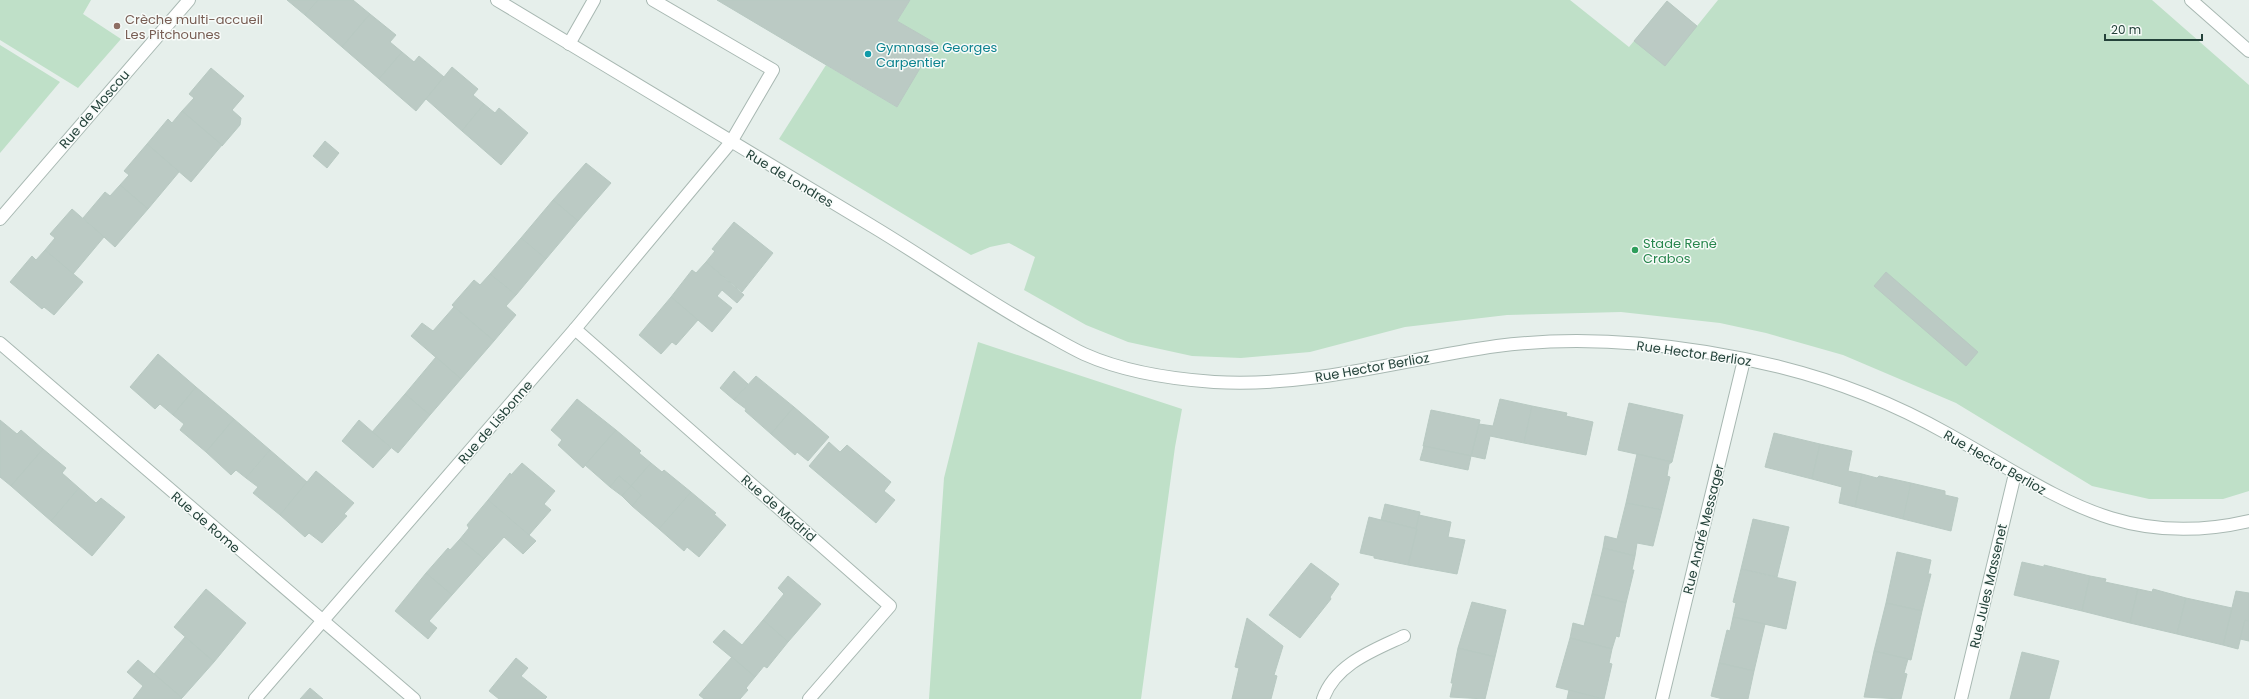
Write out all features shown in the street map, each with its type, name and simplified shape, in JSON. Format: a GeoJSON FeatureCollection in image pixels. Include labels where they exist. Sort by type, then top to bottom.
{"type":"FeatureCollection","features":[{"type":"Feature","properties":{"kind":"street","name":"Rue de Moscou"},"geometry":{"type":"LineString","coordinates":[[0,219],[189,0]]}},
{"type":"Feature","properties":{"kind":"street","name":"Rue de Londres"},"geometry":{"type":"LineString","coordinates":[[497,0],[875,228],[1001,308],[1084,354]]}},
{"type":"Feature","properties":{"kind":"street"},"geometry":{"type":"LineString","coordinates":[[569,44],[594,0]]}},
{"type":"Feature","properties":{"kind":"street","name":"Rue de Lisbonne"},"geometry":{"type":"LineString","coordinates":[[255,699],[575,329],[731,142],[773,70],[653,0]]}},
{"type":"Feature","properties":{"kind":"street"},"geometry":{"type":"LineString","coordinates":[[2191,0],[2249,51]]}},
{"type":"Feature","properties":{"kind":"street","name":"Rue de Madrid"},"geometry":{"type":"LineString","coordinates":[[575,329],[890,606],[809,699]]}},
{"type":"Feature","properties":{"kind":"street","name":"Rue Hector Berlioz"},"geometry":{"type":"LineString","coordinates":[[1084,354],[1144,372],[1210,382],[1244,383],[1337,374],[1452,353],[1532,343],[1566,342],[1674,348],[1744,360],[1808,375],[1866,394],[1950,435],[2015,474],[2070,504],[2094,513],[2143,526],[2190,529],[2215,527],[2249,521]]}},
{"type":"Feature","properties":{"kind":"street","name":"Rue de Rome"},"geometry":{"type":"LineString","coordinates":[[0,343],[414,699]]}},
{"type":"Feature","properties":{"kind":"street","name":"Rue André Messager"},"geometry":{"type":"LineString","coordinates":[[1662,699],[1744,360]]}},
{"type":"Feature","properties":{"kind":"street","name":"Rue Jules Massenet"},"geometry":{"type":"LineString","coordinates":[[1961,699],[2015,474]]}},
{"type":"Feature","properties":{"kind":"street"},"geometry":{"type":"LineString","coordinates":[[1323,699],[1326,690],[1336,677],[1351,664],[1404,636]]}},
{"type":"Feature","properties":{"kind":"green space"},"geometry":{"type":"Polygon","coordinates":[[[0,0],[91,0],[83,14],[121,39],[78,88],[0,40],[0,0]]]}},
{"type":"Feature","properties":{"kind":"green space","name":"Stade René Crabos"},"geometry":{"type":"Polygon","coordinates":[[[910,0],[1570,0],[1629,47],[1667,1],[1697,26],[1718,0],[2152,0],[2249,85],[2249,491],[2223,499],[2149,499],[2092,486],[1956,403],[1843,355],[1766,333],[1720,323],[1621,312],[1507,315],[1405,327],[1310,352],[1241,358],[1192,356],[1128,342],[1086,325],[1024,290],[1035,257],[1009,243],[990,247],[971,255],[779,139],[826,65],[897,107],[934,43],[897,21],[910,0]]]}},
{"type":"Feature","properties":{"kind":"green space"},"geometry":{"type":"Polygon","coordinates":[[[0,45],[60,82],[0,153],[0,45]]]}},
{"type":"Feature","properties":{"kind":"green space"},"geometry":{"type":"Polygon","coordinates":[[[978,342],[1182,409],[1175,447],[1141,699],[929,699],[944,478],[978,342]]]}},
{"type":"Feature","properties":{"kind":"building"},"geometry":{"type":"Polygon","coordinates":[[[287,0],[318,0],[305,15],[287,0]]]}},
{"type":"Feature","properties":{"kind":"building"},"geometry":{"type":"Polygon","coordinates":[[[318,0],[353,0],[370,14],[342,47],[305,15],[318,0]]]}},
{"type":"Feature","properties":{"kind":"building","name":"Gymnase Georges Carpentier"},"geometry":{"type":"Polygon","coordinates":[[[717,0],[910,0],[897,21],[935,43],[897,107],[717,0]]]}},
{"type":"Feature","properties":{"kind":"building"},"geometry":{"type":"Polygon","coordinates":[[[1667,1],[1697,26],[1665,66],[1634,41],[1667,1]]]}},
{"type":"Feature","properties":{"kind":"building"},"geometry":{"type":"Polygon","coordinates":[[[370,14],[396,35],[390,42],[402,52],[379,79],[342,47],[370,14]]]}},
{"type":"Feature","properties":{"kind":"building"},"geometry":{"type":"Polygon","coordinates":[[[402,52],[414,62],[419,56],[444,77],[416,111],[379,79],[402,52]]]}},
{"type":"Feature","properties":{"kind":"building"},"geometry":{"type":"Polygon","coordinates":[[[452,67],[478,89],[473,95],[484,104],[462,131],[426,99],[452,67]]]}},
{"type":"Feature","properties":{"kind":"building"},"geometry":{"type":"Polygon","coordinates":[[[211,68],[244,96],[232,110],[241,118],[240,125],[222,146],[182,111],[194,98],[189,94],[211,68]]]}},
{"type":"Feature","properties":{"kind":"building"},"geometry":{"type":"Polygon","coordinates":[[[484,104],[495,113],[499,108],[528,133],[501,165],[462,131],[484,104]]]}},
{"type":"Feature","properties":{"kind":"building"},"geometry":{"type":"Polygon","coordinates":[[[182,111],[222,145],[191,182],[147,144],[168,119],[172,123],[182,111]]]}},
{"type":"Feature","properties":{"kind":"building"},"geometry":{"type":"Polygon","coordinates":[[[325,141],[339,153],[327,168],[313,156],[325,141]]]}},
{"type":"Feature","properties":{"kind":"building"},"geometry":{"type":"Polygon","coordinates":[[[147,144],[179,172],[148,209],[120,185],[129,175],[124,171],[147,144]]]}},
{"type":"Feature","properties":{"kind":"building"},"geometry":{"type":"Polygon","coordinates":[[[586,163],[611,183],[578,221],[553,200],[586,163]]]}},
{"type":"Feature","properties":{"kind":"building"},"geometry":{"type":"Polygon","coordinates":[[[120,185],[148,209],[115,247],[83,218],[105,192],[110,196],[120,185]]]}},
{"type":"Feature","properties":{"kind":"building"},"geometry":{"type":"Polygon","coordinates":[[[553,200],[578,221],[546,259],[521,238],[553,200]]]}},
{"type":"Feature","properties":{"kind":"building"},"geometry":{"type":"Polygon","coordinates":[[[72,209],[104,237],[73,274],[45,250],[55,238],[50,234],[72,209]]]}},
{"type":"Feature","properties":{"kind":"building"},"geometry":{"type":"Polygon","coordinates":[[[734,222],[773,253],[742,292],[706,262],[715,251],[712,249],[734,222]]]}},
{"type":"Feature","properties":{"kind":"building"},"geometry":{"type":"Polygon","coordinates":[[[521,238],[546,259],[516,295],[490,274],[521,238]]]}},
{"type":"Feature","properties":{"kind":"building"},"geometry":{"type":"Polygon","coordinates":[[[45,250],[83,282],[54,315],[44,307],[42,309],[10,282],[32,256],[36,260],[45,250]]]}},
{"type":"Feature","properties":{"kind":"building"},"geometry":{"type":"Polygon","coordinates":[[[706,262],[744,295],[737,303],[722,290],[717,296],[732,308],[712,332],[671,297],[692,270],[696,273],[706,262]]]}},
{"type":"Feature","properties":{"kind":"building"},"geometry":{"type":"Polygon","coordinates":[[[1886,272],[1978,352],[1966,366],[1874,286],[1886,272]]]}},
{"type":"Feature","properties":{"kind":"building"},"geometry":{"type":"Polygon","coordinates":[[[490,274],[516,295],[506,306],[516,315],[494,341],[452,305],[474,280],[480,285],[490,274]]]}},
{"type":"Feature","properties":{"kind":"building"},"geometry":{"type":"Polygon","coordinates":[[[671,297],[698,320],[676,345],[672,342],[661,354],[639,335],[671,297]]]}},
{"type":"Feature","properties":{"kind":"building"},"geometry":{"type":"Polygon","coordinates":[[[454,307],[494,341],[461,379],[411,336],[422,323],[433,331],[454,307]]]}},
{"type":"Feature","properties":{"kind":"building"},"geometry":{"type":"Polygon","coordinates":[[[158,354],[196,387],[173,415],[160,404],[155,409],[130,387],[158,354]]]}},
{"type":"Feature","properties":{"kind":"building"},"geometry":{"type":"Polygon","coordinates":[[[436,357],[461,379],[430,415],[405,394],[436,357]]]}},
{"type":"Feature","properties":{"kind":"building"},"geometry":{"type":"Polygon","coordinates":[[[734,371],[748,384],[734,400],[720,388],[734,371]]]}},
{"type":"Feature","properties":{"kind":"building"},"geometry":{"type":"Polygon","coordinates":[[[756,376],[794,407],[771,434],[745,411],[746,409],[734,400],[756,376]]]}},
{"type":"Feature","properties":{"kind":"building"},"geometry":{"type":"Polygon","coordinates":[[[196,387],[234,419],[206,452],[180,430],[184,424],[173,415],[196,387]]]}},
{"type":"Feature","properties":{"kind":"building"},"geometry":{"type":"Polygon","coordinates":[[[405,394],[430,415],[398,453],[372,432],[405,394]]]}},
{"type":"Feature","properties":{"kind":"building"},"geometry":{"type":"Polygon","coordinates":[[[577,399],[616,430],[583,468],[558,445],[562,440],[551,430],[577,399]]]}},
{"type":"Feature","properties":{"kind":"building"},"geometry":{"type":"Polygon","coordinates":[[[1500,399],[1532,406],[1524,443],[1490,436],[1485,459],[1471,456],[1479,424],[1493,426],[1500,399]]]}},
{"type":"Feature","properties":{"kind":"building"},"geometry":{"type":"Polygon","coordinates":[[[1629,403],[1683,415],[1672,462],[1618,450],[1629,403]]]}},
{"type":"Feature","properties":{"kind":"building"},"geometry":{"type":"Polygon","coordinates":[[[1532,406],[1567,413],[1566,416],[1593,422],[1586,455],[1524,443],[1532,406]]]}},
{"type":"Feature","properties":{"kind":"building"},"geometry":{"type":"Polygon","coordinates":[[[794,407],[829,437],[808,461],[797,452],[795,455],[771,434],[794,407]]]}},
{"type":"Feature","properties":{"kind":"building"},"geometry":{"type":"Polygon","coordinates":[[[1431,410],[1480,420],[1471,456],[1423,446],[1431,410]]]}},
{"type":"Feature","properties":{"kind":"building"},"geometry":{"type":"Polygon","coordinates":[[[234,419],[270,450],[246,478],[236,470],[231,475],[206,452],[234,419]]]}},
{"type":"Feature","properties":{"kind":"building"},"geometry":{"type":"Polygon","coordinates":[[[0,420],[17,434],[21,430],[43,449],[11,486],[0,477],[0,420]]]}},
{"type":"Feature","properties":{"kind":"building"},"geometry":{"type":"Polygon","coordinates":[[[359,420],[391,448],[373,468],[342,441],[359,420]]]}},
{"type":"Feature","properties":{"kind":"building"},"geometry":{"type":"Polygon","coordinates":[[[616,430],[641,451],[639,453],[651,463],[631,486],[619,476],[610,487],[585,465],[616,430]]]}},
{"type":"Feature","properties":{"kind":"building"},"geometry":{"type":"Polygon","coordinates":[[[1774,433],[1820,444],[1812,479],[1765,467],[1774,433]]]}},
{"type":"Feature","properties":{"kind":"building"},"geometry":{"type":"Polygon","coordinates":[[[829,442],[840,452],[847,445],[891,482],[884,491],[895,500],[876,523],[809,466],[829,442]]]}},
{"type":"Feature","properties":{"kind":"building"},"geometry":{"type":"Polygon","coordinates":[[[1820,444],[1852,451],[1848,471],[1862,474],[1855,507],[1839,503],[1842,487],[1812,479],[1820,444]]]}},
{"type":"Feature","properties":{"kind":"building"},"geometry":{"type":"Polygon","coordinates":[[[1424,446],[1471,456],[1468,470],[1420,460],[1424,446]]]}},
{"type":"Feature","properties":{"kind":"building"},"geometry":{"type":"Polygon","coordinates":[[[43,449],[66,468],[62,473],[79,488],[51,521],[11,486],[43,449]]]}},
{"type":"Feature","properties":{"kind":"building"},"geometry":{"type":"Polygon","coordinates":[[[270,450],[307,482],[280,515],[253,493],[258,487],[246,478],[270,450]]]}},
{"type":"Feature","properties":{"kind":"building"},"geometry":{"type":"Polygon","coordinates":[[[1637,454],[1672,462],[1669,464],[1667,476],[1670,477],[1662,510],[1626,503],[1637,454]]]}},
{"type":"Feature","properties":{"kind":"building"},"geometry":{"type":"Polygon","coordinates":[[[522,463],[555,491],[544,504],[551,510],[529,535],[488,500],[510,473],[511,475],[522,463]]]}},
{"type":"Feature","properties":{"kind":"building"},"geometry":{"type":"Polygon","coordinates":[[[651,463],[662,472],[664,470],[691,492],[659,529],[632,506],[641,495],[631,486],[651,463]]]}},
{"type":"Feature","properties":{"kind":"building"},"geometry":{"type":"Polygon","coordinates":[[[316,471],[354,503],[344,514],[347,516],[322,543],[309,533],[305,537],[280,515],[316,471]]]}},
{"type":"Feature","properties":{"kind":"building"},"geometry":{"type":"Polygon","coordinates":[[[1862,474],[1877,478],[1879,476],[1911,483],[1903,519],[1855,507],[1862,474]]]}},
{"type":"Feature","properties":{"kind":"building"},"geometry":{"type":"Polygon","coordinates":[[[619,476],[631,486],[622,496],[610,487],[619,476]]]}},
{"type":"Feature","properties":{"kind":"building"},"geometry":{"type":"Polygon","coordinates":[[[1911,483],[1945,491],[1945,495],[1958,498],[1951,531],[1903,519],[1911,483]]]}},
{"type":"Feature","properties":{"kind":"building"},"geometry":{"type":"Polygon","coordinates":[[[631,486],[641,495],[632,506],[622,496],[631,486]]]}},
{"type":"Feature","properties":{"kind":"building"},"geometry":{"type":"Polygon","coordinates":[[[79,488],[96,503],[101,498],[125,517],[92,556],[51,521],[79,488]]]}},
{"type":"Feature","properties":{"kind":"building"},"geometry":{"type":"Polygon","coordinates":[[[691,492],[716,513],[714,514],[726,525],[699,557],[687,547],[684,551],[659,529],[691,492]]]}},
{"type":"Feature","properties":{"kind":"building"},"geometry":{"type":"Polygon","coordinates":[[[488,500],[536,541],[523,554],[504,537],[484,559],[460,539],[469,528],[467,525],[488,500]]]}},
{"type":"Feature","properties":{"kind":"building"},"geometry":{"type":"Polygon","coordinates":[[[1626,503],[1662,510],[1653,546],[1637,543],[1635,556],[1603,548],[1605,536],[1617,539],[1626,503]]]}},
{"type":"Feature","properties":{"kind":"building"},"geometry":{"type":"Polygon","coordinates":[[[1385,504],[1420,512],[1417,529],[1381,520],[1385,504]]]}},
{"type":"Feature","properties":{"kind":"building"},"geometry":{"type":"Polygon","coordinates":[[[1419,515],[1451,522],[1448,537],[1465,540],[1457,574],[1408,565],[1419,515]]]}},
{"type":"Feature","properties":{"kind":"building"},"geometry":{"type":"Polygon","coordinates":[[[1369,517],[1417,529],[1408,565],[1374,558],[1374,556],[1360,553],[1369,517]]]}},
{"type":"Feature","properties":{"kind":"building"},"geometry":{"type":"Polygon","coordinates":[[[1753,519],[1789,527],[1777,577],[1741,569],[1753,519]]]}},
{"type":"Feature","properties":{"kind":"building"},"geometry":{"type":"Polygon","coordinates":[[[460,539],[484,559],[452,595],[426,573],[448,548],[450,550],[460,539]]]}},
{"type":"Feature","properties":{"kind":"building"},"geometry":{"type":"Polygon","coordinates":[[[1603,548],[1635,556],[1632,570],[1634,570],[1626,603],[1592,594],[1603,548]]]}},
{"type":"Feature","properties":{"kind":"building"},"geometry":{"type":"Polygon","coordinates":[[[1897,552],[1931,560],[1928,574],[1931,574],[1922,611],[1886,603],[1897,552]]]}},
{"type":"Feature","properties":{"kind":"building"},"geometry":{"type":"Polygon","coordinates":[[[2022,562],[2044,567],[2044,565],[2090,576],[2082,611],[2014,595],[2022,562]]]}},
{"type":"Feature","properties":{"kind":"building"},"geometry":{"type":"Polygon","coordinates":[[[1311,563],[1339,584],[1330,597],[1331,599],[1300,638],[1269,615],[1311,563]]]}},
{"type":"Feature","properties":{"kind":"building"},"geometry":{"type":"Polygon","coordinates":[[[1741,569],[1796,582],[1786,629],[1733,617],[1736,603],[1733,602],[1741,569]]]}},
{"type":"Feature","properties":{"kind":"building"},"geometry":{"type":"Polygon","coordinates":[[[426,573],[452,595],[429,621],[437,628],[428,639],[395,611],[426,573]]]}},
{"type":"Feature","properties":{"kind":"building"},"geometry":{"type":"Polygon","coordinates":[[[788,576],[821,604],[788,642],[763,620],[784,594],[778,588],[788,576]]]}},
{"type":"Feature","properties":{"kind":"building"},"geometry":{"type":"Polygon","coordinates":[[[2090,576],[2106,579],[2105,582],[2138,589],[2130,623],[2082,611],[2090,576]]]}},
{"type":"Feature","properties":{"kind":"building"},"geometry":{"type":"Polygon","coordinates":[[[206,589],[246,623],[214,662],[174,627],[206,589]]]}},
{"type":"Feature","properties":{"kind":"building"},"geometry":{"type":"Polygon","coordinates":[[[2138,589],[2152,592],[2153,589],[2186,598],[2177,634],[2130,623],[2138,589]]]}},
{"type":"Feature","properties":{"kind":"building"},"geometry":{"type":"Polygon","coordinates":[[[2236,591],[2249,593],[2249,621],[2245,620],[2238,649],[2223,645],[2236,591]]]}},
{"type":"Feature","properties":{"kind":"building"},"geometry":{"type":"Polygon","coordinates":[[[1592,594],[1626,603],[1619,637],[1616,636],[1612,649],[1570,638],[1573,623],[1584,626],[1592,594]]]}},
{"type":"Feature","properties":{"kind":"building"},"geometry":{"type":"Polygon","coordinates":[[[2186,598],[2232,608],[2223,645],[2177,634],[2186,598]]]}},
{"type":"Feature","properties":{"kind":"building"},"geometry":{"type":"Polygon","coordinates":[[[1472,602],[1506,610],[1495,657],[1458,648],[1472,602]]]}},
{"type":"Feature","properties":{"kind":"building"},"geometry":{"type":"Polygon","coordinates":[[[1886,603],[1922,611],[1911,660],[1874,651],[1886,603]]]}},
{"type":"Feature","properties":{"kind":"building"},"geometry":{"type":"Polygon","coordinates":[[[1733,617],[1765,624],[1754,671],[1719,663],[1727,630],[1730,631],[1733,617]]]}},
{"type":"Feature","properties":{"kind":"building"},"geometry":{"type":"Polygon","coordinates":[[[1247,618],[1283,646],[1274,675],[1277,676],[1271,699],[1232,699],[1239,668],[1235,667],[1247,618]]]}},
{"type":"Feature","properties":{"kind":"building"},"geometry":{"type":"Polygon","coordinates":[[[763,620],[788,642],[767,668],[764,666],[755,677],[713,642],[724,630],[742,645],[763,620]]]}},
{"type":"Feature","properties":{"kind":"building"},"geometry":{"type":"Polygon","coordinates":[[[2245,620],[2249,621],[2249,641],[2240,639],[2245,620]]]}},
{"type":"Feature","properties":{"kind":"building"},"geometry":{"type":"Polygon","coordinates":[[[185,637],[214,662],[182,698],[154,674],[185,637]]]}},
{"type":"Feature","properties":{"kind":"building"},"geometry":{"type":"Polygon","coordinates":[[[1570,638],[1612,649],[1609,663],[1612,664],[1604,699],[1556,687],[1570,638]]]}},
{"type":"Feature","properties":{"kind":"building"},"geometry":{"type":"Polygon","coordinates":[[[1458,648],[1495,657],[1485,699],[1450,697],[1453,683],[1451,683],[1458,648]]]}},
{"type":"Feature","properties":{"kind":"building"},"geometry":{"type":"Polygon","coordinates":[[[1874,651],[1908,659],[1904,673],[1907,674],[1901,699],[1864,697],[1874,651]]]}},
{"type":"Feature","properties":{"kind":"building"},"geometry":{"type":"Polygon","coordinates":[[[2022,652],[2059,661],[2049,699],[2010,699],[2022,652]]]}},
{"type":"Feature","properties":{"kind":"building"},"geometry":{"type":"Polygon","coordinates":[[[732,657],[755,677],[746,688],[748,690],[740,699],[704,699],[699,695],[732,657]]]}},
{"type":"Feature","properties":{"kind":"building"},"geometry":{"type":"Polygon","coordinates":[[[516,658],[528,668],[521,676],[547,697],[545,699],[499,699],[489,691],[516,658]]]}},
{"type":"Feature","properties":{"kind":"building"},"geometry":{"type":"Polygon","coordinates":[[[138,660],[182,698],[133,699],[143,686],[127,672],[138,660]]]}},
{"type":"Feature","properties":{"kind":"building"},"geometry":{"type":"Polygon","coordinates":[[[1719,663],[1754,671],[1748,699],[1723,699],[1711,696],[1719,663]]]}},
{"type":"Feature","properties":{"kind":"building"},"geometry":{"type":"Polygon","coordinates":[[[310,688],[323,699],[300,699],[310,688]]]}},
{"type":"Feature","properties":{"kind":"building"},"geometry":{"type":"Polygon","coordinates":[[[1569,690],[1603,699],[1567,699],[1569,690]]]}},
{"type":"Feature","properties":{"kind":"place","name":"Crèche multi-accueil Les Pitchounes"},"geometry":{"type":"Point","coordinates":[117,26]}},
{"type":"Feature","properties":{"kind":"place","name":"Gymnase Georges Carpentier"},"geometry":{"type":"Point","coordinates":[868,54]}},
{"type":"Feature","properties":{"kind":"place","name":"Stade René Crabos"},"geometry":{"type":"Point","coordinates":[1635,250]}}]}
